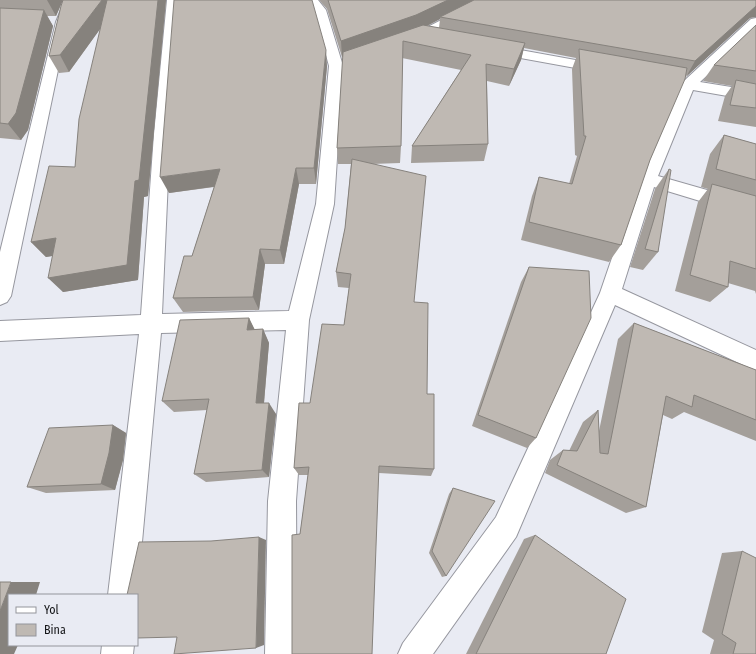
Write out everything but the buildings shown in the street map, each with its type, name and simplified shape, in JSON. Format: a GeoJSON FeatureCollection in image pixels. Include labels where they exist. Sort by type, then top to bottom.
{"type":"FeatureCollection","features":[{"type":"Feature","properties":{"kind":"street"},"geometry":{"type":"LineString","coordinates":[[0,296],[54,22],[71,0]]}},
{"type":"Feature","properties":{"kind":"street"},"geometry":{"type":"LineString","coordinates":[[123,594],[151,324],[162,134],[173,0]]}},
{"type":"Feature","properties":{"kind":"street"},"geometry":{"type":"LineString","coordinates":[[281,654],[282,501],[298,320],[325,204],[343,63],[320,10],[311,0]]}},
{"type":"Feature","properties":{"kind":"street"},"geometry":{"type":"LineString","coordinates":[[400,43],[421,36],[489,0]]}},
{"type":"Feature","properties":{"kind":"street"},"geometry":{"type":"LineString","coordinates":[[414,654],[506,527],[610,293],[648,179],[688,85],[756,22]]}},
{"type":"Feature","properties":{"kind":"street"},"geometry":{"type":"LineString","coordinates":[[421,36],[444,40]]}},
{"type":"Feature","properties":{"kind":"street"},"geometry":{"type":"LineString","coordinates":[[484,47],[617,72]]}},
{"type":"Feature","properties":{"kind":"street"},"geometry":{"type":"LineString","coordinates":[[664,80],[756,96]]}},
{"type":"Feature","properties":{"kind":"street"},"geometry":{"type":"LineString","coordinates":[[648,179],[756,211]]}},
{"type":"Feature","properties":{"kind":"street"},"geometry":{"type":"LineString","coordinates":[[610,293],[756,361]]}},
{"type":"Feature","properties":{"kind":"street"},"geometry":{"type":"LineString","coordinates":[[0,331],[151,324],[298,320]]}}]}
